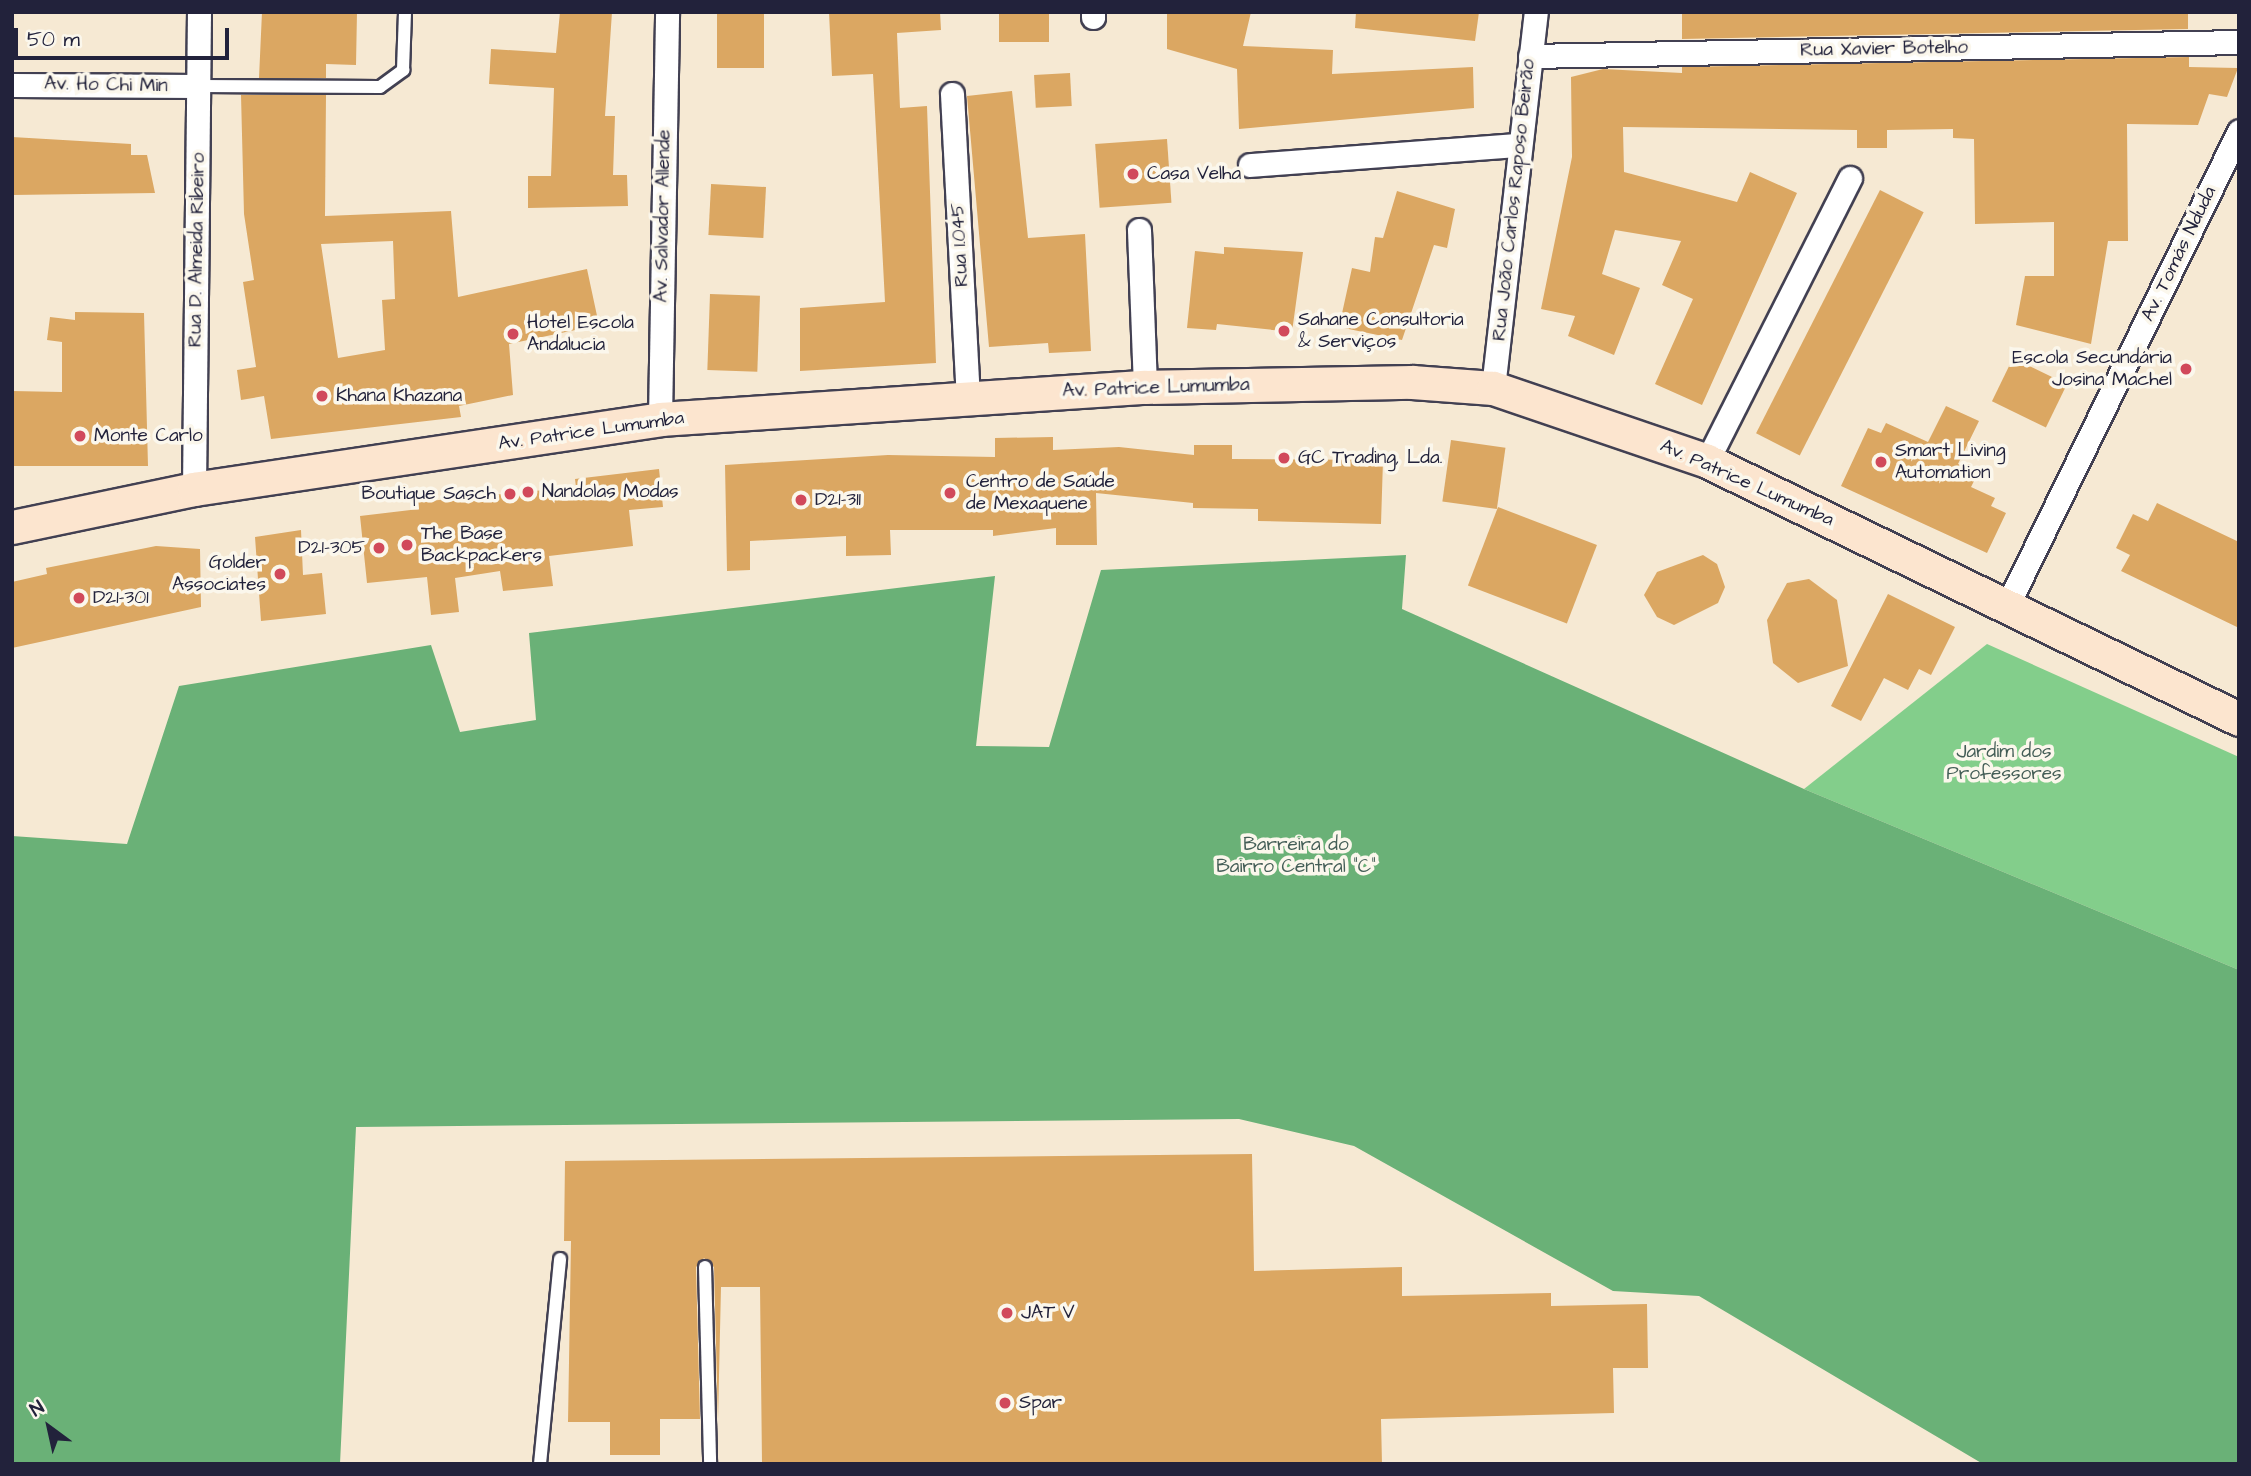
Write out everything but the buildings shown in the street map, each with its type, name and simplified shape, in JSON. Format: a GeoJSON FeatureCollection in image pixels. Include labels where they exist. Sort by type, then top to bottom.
{"type":"FeatureCollection","features":[{"type":"Feature","properties":{"kind":"main road","name":"Av. Patrice Lumumba"},"geometry":{"type":"LineString","coordinates":[[12,527],[194,489],[660,419],[968,396],[1145,387],[1412,382],[1493,388],[1707,461],[2008,604],[2239,719]]}},
{"type":"Feature","properties":{"kind":"street","name":"Rua D. Almeida Ribeiro"},"geometry":{"type":"LineString","coordinates":[[194,489],[199,12]]}},
{"type":"Feature","properties":{"kind":"street","name":"Av. Salvador Allende"},"geometry":{"type":"LineString","coordinates":[[660,419],[667,12]]}},
{"type":"Feature","properties":{"kind":"street","name":"Rua João Carlos Raposo Beirão"},"geometry":{"type":"LineString","coordinates":[[1493,388],[1518,145],[1536,12]]}},
{"type":"Feature","properties":{"kind":"street","name":"Rua Xavier Botelho"},"geometry":{"type":"LineString","coordinates":[[1530,56],[2239,42]]}},
{"type":"Feature","properties":{"kind":"street","name":"Av. Ho Chi Min"},"geometry":{"type":"LineString","coordinates":[[12,85],[199,86]]}},
{"type":"Feature","properties":{"kind":"street","name":"Rua 1.045"},"geometry":{"type":"LineString","coordinates":[[953,94],[968,396]]}},
{"type":"Feature","properties":{"kind":"street","name":"Av. Tomás Nduda"},"geometry":{"type":"LineString","coordinates":[[2008,604],[2239,131]]}},
{"type":"Feature","properties":{"kind":"street"},"geometry":{"type":"LineString","coordinates":[[1250,165],[1518,145]]}},
{"type":"Feature","properties":{"kind":"street"},"geometry":{"type":"LineString","coordinates":[[1707,461],[1850,178]]}},
{"type":"Feature","properties":{"kind":"street"},"geometry":{"type":"LineString","coordinates":[[1139,230],[1145,387]]}},
{"type":"Feature","properties":{"kind":"lane"},"geometry":{"type":"LineString","coordinates":[[199,86],[380,87],[403,70],[405,12]]}},
{"type":"Feature","properties":{"kind":"lane"},"geometry":{"type":"LineString","coordinates":[[540,1464],[560,1259]]}},
{"type":"Feature","properties":{"kind":"lane"},"geometry":{"type":"LineString","coordinates":[[705,1267],[710,1464]]}},
{"type":"Feature","properties":{"kind":"green space","name":"Barreira do Bairro Central \"C\""},"geometry":{"type":"Polygon","coordinates":[[[1406,555],[1402,609],[1804,789],[2239,970],[2239,1464],[1983,1464],[1699,1296],[1613,1291],[1354,1146],[1239,1119],[356,1127],[340,1464],[12,1464],[12,836],[127,844],[179,686],[431,645],[460,732],[536,720],[529,633],[995,576],[976,746],[1049,747],[1101,570],[1406,555]]]}},
{"type":"Feature","properties":{"kind":"green space","name":"Jardim dos Professores"},"geometry":{"type":"Polygon","coordinates":[[[1987,644],[2239,757],[2239,970],[1804,789],[1987,644]]]}},
{"type":"Feature","properties":{"kind":"place","name":"Casa Velha"},"geometry":{"type":"Point","coordinates":[1133,174]}},
{"type":"Feature","properties":{"kind":"place","name":"Sahane Consultoria & Serviços"},"geometry":{"type":"Point","coordinates":[1284,331]}},
{"type":"Feature","properties":{"kind":"place","name":"Hotel Escola Andalucia"},"geometry":{"type":"Point","coordinates":[513,334]}},
{"type":"Feature","properties":{"kind":"place","name":"Escola Secundária Josina Machel"},"geometry":{"type":"Point","coordinates":[2186,369]}},
{"type":"Feature","properties":{"kind":"place","name":"Khana Khazana"},"geometry":{"type":"Point","coordinates":[322,396]}},
{"type":"Feature","properties":{"kind":"place","name":"Monte Carlo"},"geometry":{"type":"Point","coordinates":[80,436]}},
{"type":"Feature","properties":{"kind":"place","name":"GC Trading, Lda."},"geometry":{"type":"Point","coordinates":[1284,458]}},
{"type":"Feature","properties":{"kind":"place","name":"Smart Living Automation"},"geometry":{"type":"Point","coordinates":[1881,462]}},
{"type":"Feature","properties":{"kind":"place","name":"Nandolas Modas"},"geometry":{"type":"Point","coordinates":[528,492]}},
{"type":"Feature","properties":{"kind":"place","name":"Centro de Saúde de Mexaquene"},"geometry":{"type":"Point","coordinates":[950,493]}},
{"type":"Feature","properties":{"kind":"place","name":"Boutique Sasch"},"geometry":{"type":"Point","coordinates":[510,494]}},
{"type":"Feature","properties":{"kind":"place","name":"D21-311"},"geometry":{"type":"Point","coordinates":[801,500]}},
{"type":"Feature","properties":{"kind":"place","name":"The Base Backpackers"},"geometry":{"type":"Point","coordinates":[407,545]}},
{"type":"Feature","properties":{"kind":"place","name":"D21-305"},"geometry":{"type":"Point","coordinates":[379,548]}},
{"type":"Feature","properties":{"kind":"place","name":"Golder Associates"},"geometry":{"type":"Point","coordinates":[280,574]}},
{"type":"Feature","properties":{"kind":"place","name":"D21-301"},"geometry":{"type":"Point","coordinates":[79,598]}},
{"type":"Feature","properties":{"kind":"place","name":"JAT V"},"geometry":{"type":"Point","coordinates":[1007,1313]}},
{"type":"Feature","properties":{"kind":"place","name":"Spar"},"geometry":{"type":"Point","coordinates":[1005,1403]}}]}
